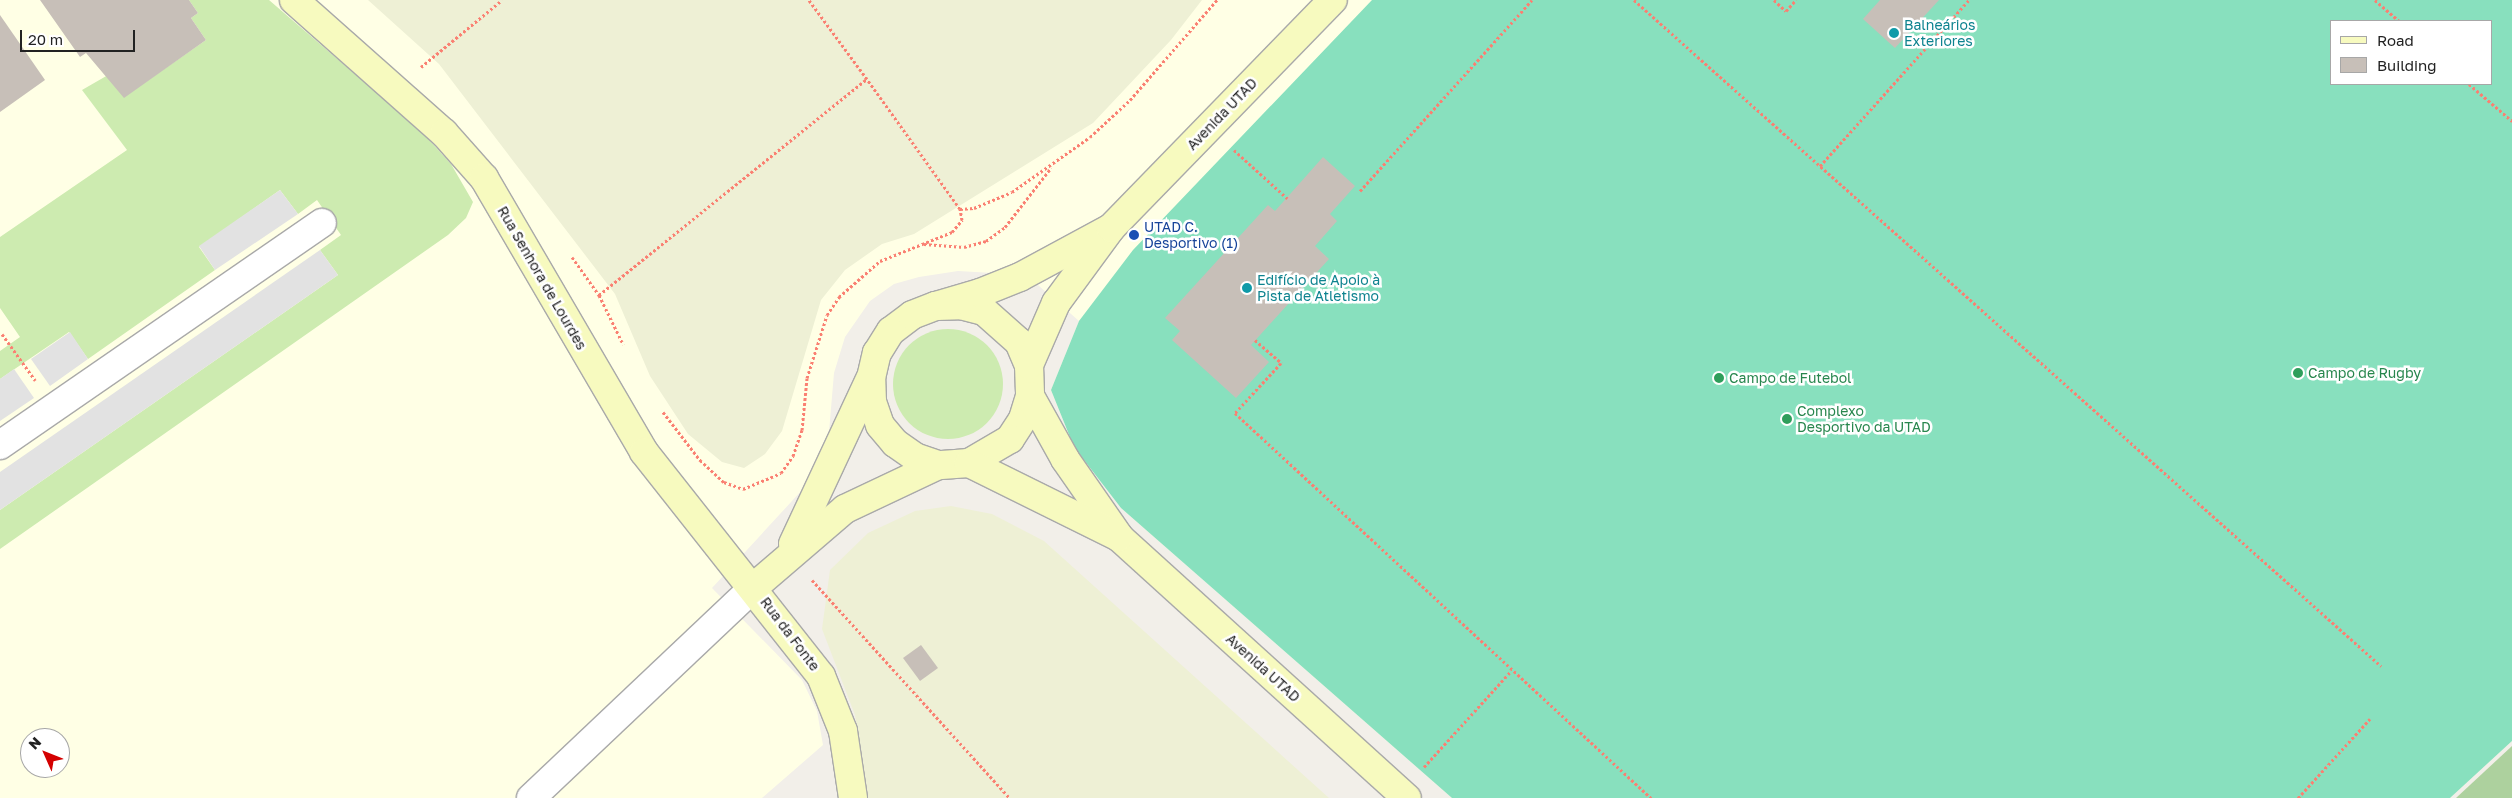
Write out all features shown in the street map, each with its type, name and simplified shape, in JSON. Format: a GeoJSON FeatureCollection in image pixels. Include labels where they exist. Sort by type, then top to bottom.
{"type":"FeatureCollection","features":[{"type":"Feature","properties":{"kind":"street","name":"Rua Senhora de Lourdes"},"geometry":{"type":"LineString","coordinates":[[294,0],[444,133],[484,178],[644,452],[754,587]]}},
{"type":"Feature","properties":{"kind":"street","name":"Avenida UTAD"},"geometry":{"type":"LineString","coordinates":[[1029,365],[1056,303],[1111,228],[1333,0]]}},
{"type":"Feature","properties":{"kind":"street"},"geometry":{"type":"LineString","coordinates":[[0,445],[322,223]]}},
{"type":"Feature","properties":{"kind":"street","name":"Avenida UTAD"},"geometry":{"type":"LineString","coordinates":[[936,306],[960,305],[984,311],[1019,342],[1029,365],[1030,396],[1010,439],[969,463],[938,465],[915,457],[890,437],[872,402],[870,378],[877,352],[891,331],[912,314],[1020,276],[1111,228]]}},
{"type":"Feature","properties":{"kind":"street"},"geometry":{"type":"LineString","coordinates":[[788,553],[870,378]]}},
{"type":"Feature","properties":{"kind":"street","name":"Avenida UTAD"},"geometry":{"type":"LineString","coordinates":[[1030,396],[1065,458],[1120,538],[1404,795]]}},
{"type":"Feature","properties":{"kind":"street","name":"Avenida UTAD"},"geometry":{"type":"LineString","coordinates":[[969,463],[1120,538]]}},
{"type":"Feature","properties":{"kind":"street"},"geometry":{"type":"LineString","coordinates":[[532,798],[788,553],[856,502],[938,465]]}},
{"type":"Feature","properties":{"kind":"street","name":"Rua da Fonte"},"geometry":{"type":"LineString","coordinates":[[754,587],[806,652],[835,703],[852,798]]}},
{"type":"Feature","properties":{"kind":"path"},"geometry":{"type":"LineString","coordinates":[[420,67],[502,0]]}},
{"type":"Feature","properties":{"kind":"path"},"geometry":{"type":"LineString","coordinates":[[660,407],[700,460],[724,482],[743,489],[765,483],[781,473],[793,456],[802,430],[807,378],[827,315],[857,277],[880,260],[952,232],[962,220],[960,209],[809,0]]}},
{"type":"Feature","properties":{"kind":"path"},"geometry":{"type":"LineString","coordinates":[[960,209],[974,208],[1012,192],[1053,166],[1130,100],[1217,0]]}},
{"type":"Feature","properties":{"kind":"path"},"geometry":{"type":"LineString","coordinates":[[1360,191],[1532,0]]}},
{"type":"Feature","properties":{"kind":"path"},"geometry":{"type":"LineString","coordinates":[[1634,0],[2381,666]]}},
{"type":"Feature","properties":{"kind":"path"},"geometry":{"type":"LineString","coordinates":[[1774,0],[1786,11],[1796,0]]}},
{"type":"Feature","properties":{"kind":"path"},"geometry":{"type":"LineString","coordinates":[[1820,166],[1968,0]]}},
{"type":"Feature","properties":{"kind":"path"},"geometry":{"type":"LineString","coordinates":[[2375,0],[2398,20]]}},
{"type":"Feature","properties":{"kind":"path"},"geometry":{"type":"LineString","coordinates":[[413,61],[426,72]]}},
{"type":"Feature","properties":{"kind":"path"},"geometry":{"type":"LineString","coordinates":[[599,295],[867,80]]}},
{"type":"Feature","properties":{"kind":"path"},"geometry":{"type":"LineString","coordinates":[[2471,85],[2512,122]]}},
{"type":"Feature","properties":{"kind":"path"},"geometry":{"type":"LineString","coordinates":[[1209,128],[1287,198]]}},
{"type":"Feature","properties":{"kind":"path"},"geometry":{"type":"LineString","coordinates":[[924,244],[964,247],[986,241],[1005,227],[1053,166]]}},
{"type":"Feature","properties":{"kind":"path"},"geometry":{"type":"LineString","coordinates":[[566,248],[599,295],[625,347]]}},
{"type":"Feature","properties":{"kind":"path"},"geometry":{"type":"LineString","coordinates":[[2,334],[22,363]]}},
{"type":"Feature","properties":{"kind":"path"},"geometry":{"type":"LineString","coordinates":[[1255,340],[1280,364],[1235,412],[1511,671],[1651,798]]}},
{"type":"Feature","properties":{"kind":"path"},"geometry":{"type":"LineString","coordinates":[[788,553],[1010,798]]}},
{"type":"Feature","properties":{"kind":"path"},"geometry":{"type":"LineString","coordinates":[[1404,795],[1511,671]]}},
{"type":"Feature","properties":{"kind":"path"},"geometry":{"type":"LineString","coordinates":[[2298,798],[2370,719]]}},
{"type":"Feature","properties":{"kind":"shaded area"},"geometry":{"type":"Polygon","coordinates":[[[0,0],[2512,0],[2512,741],[2450,798],[1452,798],[1121,508],[1074,447],[1051,390],[1079,321],[1014,264],[993,273],[958,271],[919,277],[894,284],[870,301],[845,337],[834,373],[829,432],[803,489],[712,588],[802,680],[817,711],[823,745],[762,798],[0,798],[0,0]]]}},
{"type":"Feature","properties":{"kind":"shaded area"},"geometry":{"type":"Polygon","coordinates":[[[368,0],[1202,0],[1171,40],[1093,123],[914,234],[882,244],[845,270],[821,300],[782,431],[765,454],[744,468],[722,462],[688,434],[650,376],[615,294],[439,64],[368,0]]]}},
{"type":"Feature","properties":{"kind":"shaded area"},"geometry":{"type":"Polygon","coordinates":[[[280,190],[298,214],[215,270],[199,246],[280,190]]]}},
{"type":"Feature","properties":{"kind":"shaded area"},"geometry":{"type":"Polygon","coordinates":[[[320,250],[338,275],[0,510],[0,472],[320,250]]]}},
{"type":"Feature","properties":{"kind":"shaded area"},"geometry":{"type":"Polygon","coordinates":[[[70,332],[88,359],[50,386],[31,359],[70,332]]]}},
{"type":"Feature","properties":{"kind":"shaded area"},"geometry":{"type":"Polygon","coordinates":[[[14,369],[34,398],[0,421],[0,379],[14,369]]]}},
{"type":"Feature","properties":{"kind":"shaded area"},"geometry":{"type":"Polygon","coordinates":[[[951,506],[992,514],[1044,541],[1329,798],[868,798],[855,715],[822,629],[830,570],[868,533],[915,511],[951,506]]]}},
{"type":"Feature","properties":{"kind":"green space"},"geometry":{"type":"Polygon","coordinates":[[[189,0],[269,0],[422,132],[451,164],[473,202],[466,218],[448,235],[0,549],[0,510],[338,275],[320,250],[341,235],[317,200],[298,214],[280,190],[199,247],[215,270],[88,359],[69,332],[0,379],[0,351],[20,337],[0,308],[0,237],[127,150],[82,90],[108,75],[124,97],[206,40],[191,18],[198,13],[189,0]]]}},
{"type":"Feature","properties":{"kind":"green space","name":"Complexo Desportivo da UTAD"},"geometry":{"type":"Polygon","coordinates":[[[1372,0],[2512,0],[2512,741],[2450,798],[1452,798],[1121,508],[1074,447],[1051,390],[1079,321],[1133,250],[1372,0]]]}},
{"type":"Feature","properties":{"kind":"green space"},"geometry":{"type":"Polygon","coordinates":[[[948,329],[969,333],[987,345],[999,363],[1003,384],[999,405],[987,423],[969,435],[948,439],[927,435],[909,423],[897,405],[893,384],[897,363],[909,345],[927,333],[948,329]]]}},
{"type":"Feature","properties":{"kind":"green space"},"geometry":{"type":"Polygon","coordinates":[[[2512,746],[2512,798],[2456,798],[2512,746]]]}},
{"type":"Feature","properties":{"kind":"building"},"geometry":{"type":"Polygon","coordinates":[[[40,0],[189,0],[198,13],[191,18],[206,40],[124,98],[86,53],[80,57],[40,0]]]}},
{"type":"Feature","properties":{"kind":"building","name":"Balneários Exteriores"},"geometry":{"type":"Polygon","coordinates":[[[1880,0],[1939,0],[1895,48],[1863,19],[1880,0]]]}},
{"type":"Feature","properties":{"kind":"building"},"geometry":{"type":"Polygon","coordinates":[[[0,15],[45,80],[0,112],[0,15]]]}},
{"type":"Feature","properties":{"kind":"building","name":"Edifício de Apoio à Pista de Atletismo"},"geometry":{"type":"Polygon","coordinates":[[[1323,157],[1355,186],[1330,214],[1337,221],[1315,246],[1329,259],[1251,345],[1269,362],[1236,398],[1172,340],[1180,331],[1165,318],[1268,205],[1275,211],[1323,157]]]}},
{"type":"Feature","properties":{"kind":"building"},"geometry":{"type":"Polygon","coordinates":[[[921,645],[938,668],[920,681],[903,658],[921,645]]]}},
{"type":"Feature","properties":{"kind":"place","name":"Balneários Exteriores"},"geometry":{"type":"Point","coordinates":[1894,33]}},
{"type":"Feature","properties":{"kind":"place","name":"UTAD C. Desportivo (1)"},"geometry":{"type":"Point","coordinates":[1134,235]}},
{"type":"Feature","properties":{"kind":"place","name":"Edifício de Apoio à Pista de Atletismo"},"geometry":{"type":"Point","coordinates":[1247,288]}},
{"type":"Feature","properties":{"kind":"place","name":"Campo de Rugby"},"geometry":{"type":"Point","coordinates":[2298,373]}},
{"type":"Feature","properties":{"kind":"place","name":"Campo de Futebol"},"geometry":{"type":"Point","coordinates":[1719,378]}},
{"type":"Feature","properties":{"kind":"place","name":"Complexo Desportivo da UTAD"},"geometry":{"type":"Point","coordinates":[1787,419]}}]}
